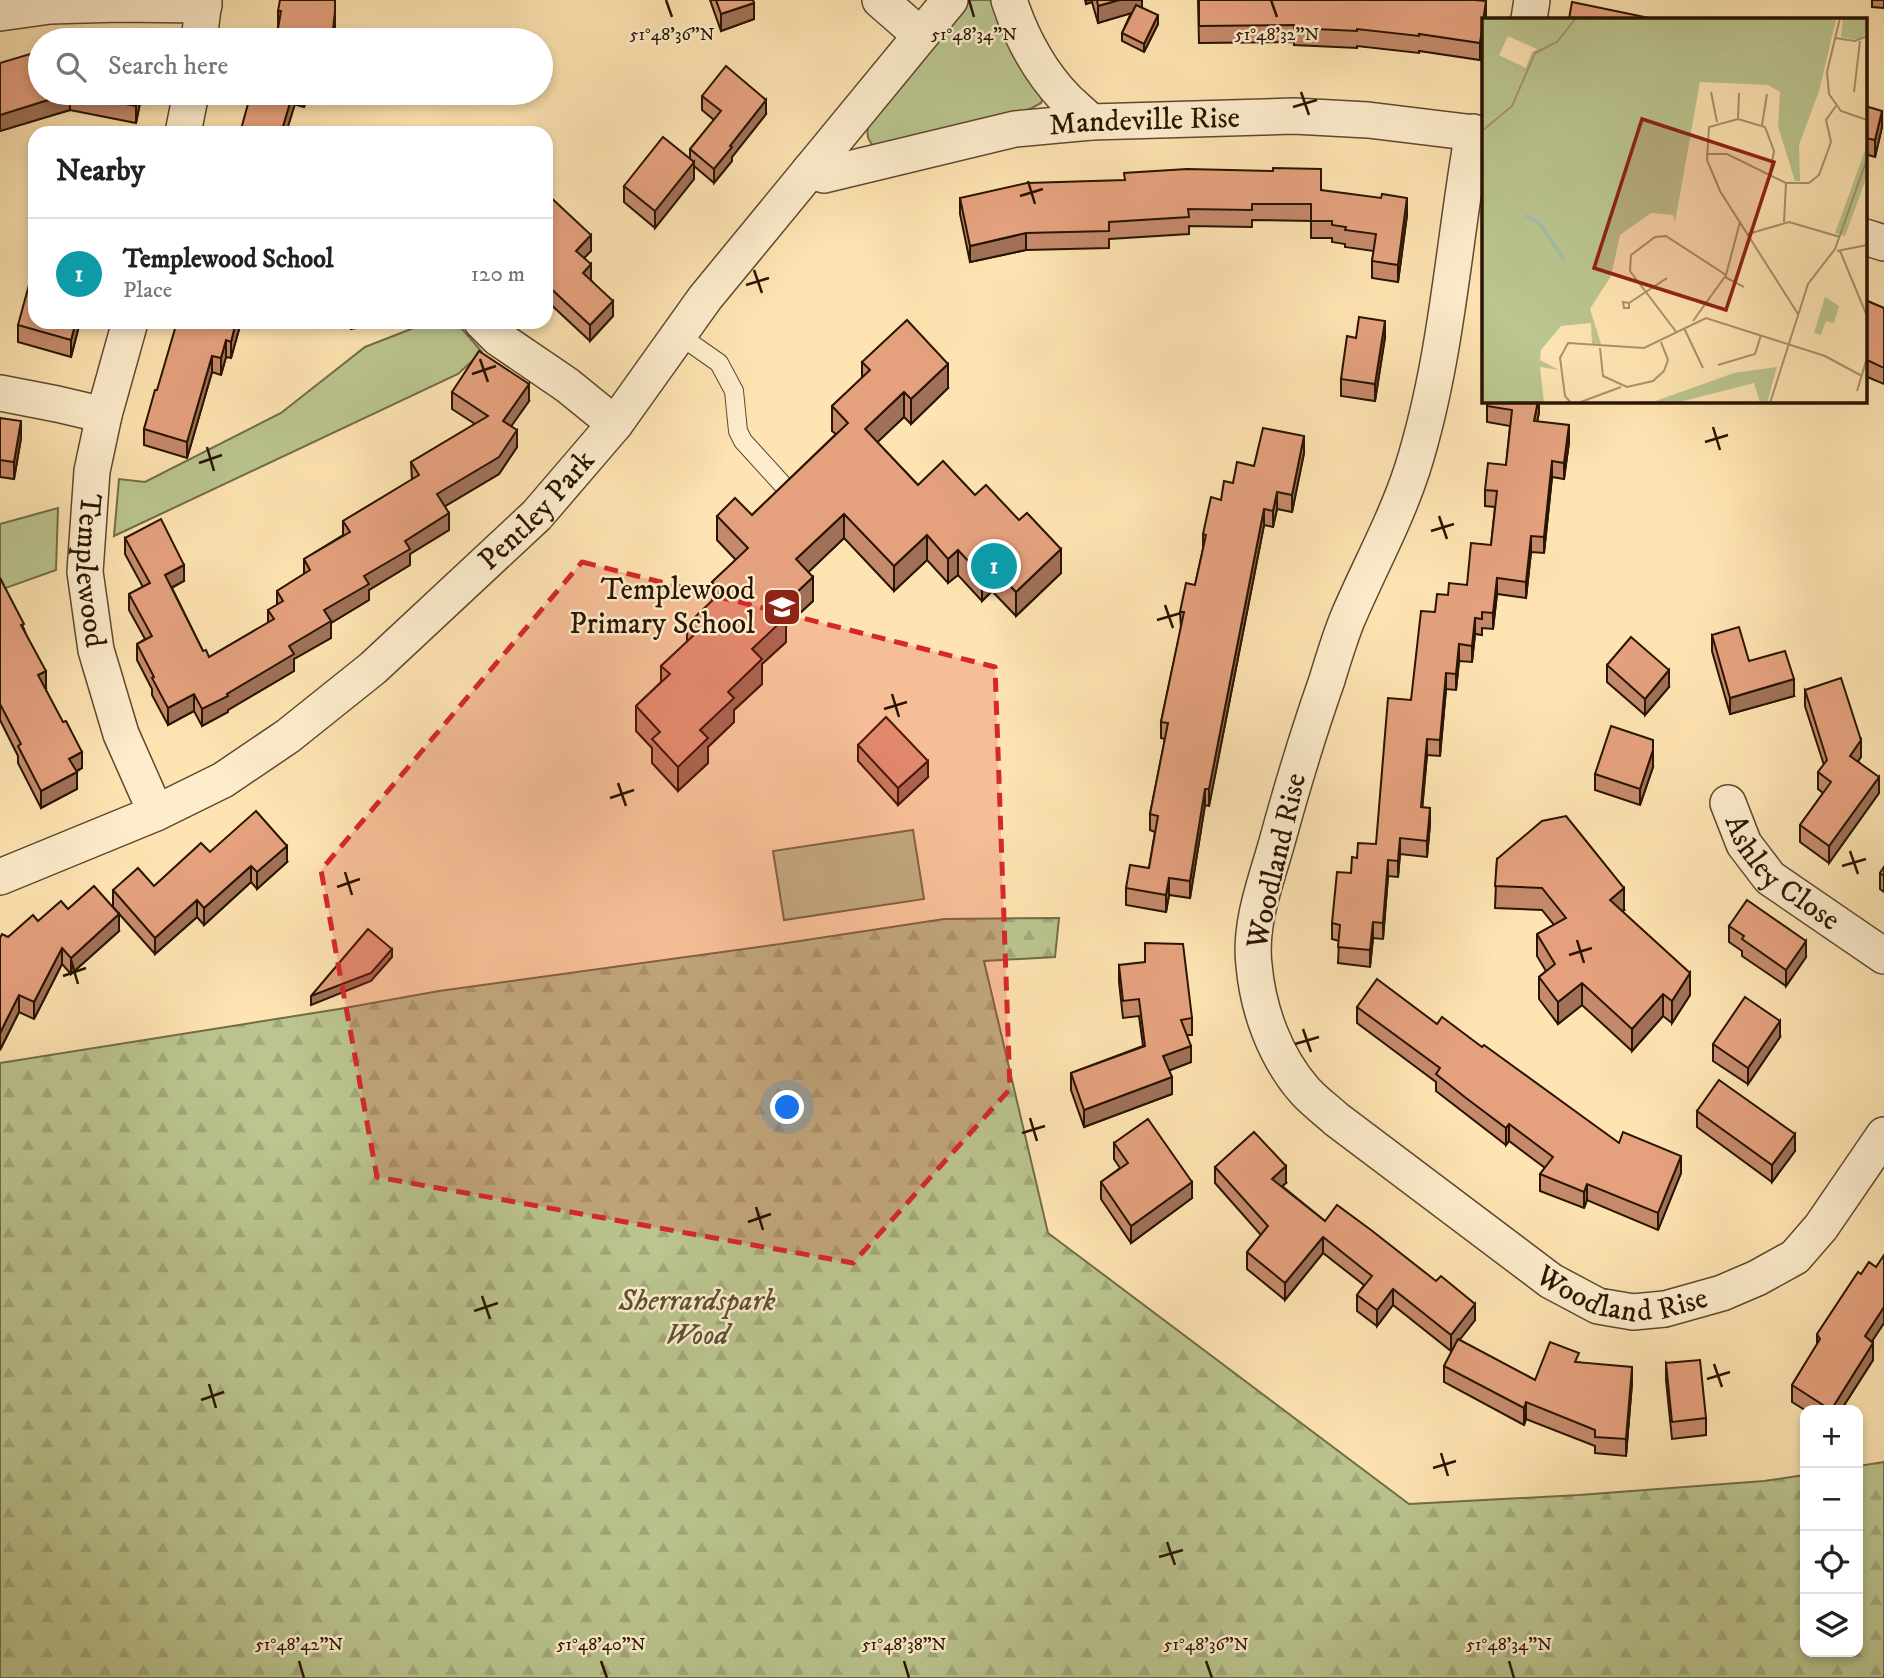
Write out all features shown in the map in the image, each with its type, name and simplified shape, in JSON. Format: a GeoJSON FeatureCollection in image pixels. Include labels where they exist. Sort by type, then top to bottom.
{"type":"FeatureCollection","features":[{"type":"Feature","properties":{"kind":"street"},"geometry":{"type":"LineString","coordinates":[[880,0],[920,35]]}},
{"type":"Feature","properties":{"kind":"street","name":"Pentley Park"},"geometry":{"type":"LineString","coordinates":[[0,877],[156,813],[223,780],[288,736],[373,668],[537,515],[615,424],[705,298],[950,0]]}},
{"type":"Feature","properties":{"kind":"street"},"geometry":{"type":"LineString","coordinates":[[1009,0],[1023,38],[1043,70],[1066,99],[1091,122]]}},
{"type":"Feature","properties":{"kind":"street"},"geometry":{"type":"LineString","coordinates":[[1529,18],[1532,0]]}},
{"type":"Feature","properties":{"kind":"street"},"geometry":{"type":"LineString","coordinates":[[0,13],[50,6],[204,2],[201,28]]}},
{"type":"Feature","properties":{"kind":"street"},"geometry":{"type":"LineString","coordinates":[[184,126],[189,105]]}},
{"type":"Feature","properties":{"kind":"street","name":"Mandeville Rise"},"geometry":{"type":"LineString","coordinates":[[810,170],[824,176],[1015,129],[1091,122],[1294,116],[1368,120],[1478,133]]}},
{"type":"Feature","properties":{"kind":"street","name":"Woodland Rise"},"geometry":{"type":"LineString","coordinates":[[1478,133],[1429,412],[1411,472],[1387,534],[1347,621],[1301,755],[1264,888],[1254,933],[1253,964],[1266,1021],[1280,1055],[1305,1090],[1336,1119],[1551,1281],[1598,1306],[1633,1312],[1665,1310],[1722,1293],[1795,1257],[1821,1227],[1884,1135]]}},
{"type":"Feature","properties":{"kind":"street"},"geometry":{"type":"LineString","coordinates":[[1867,238],[1884,243]]}},
{"type":"Feature","properties":{"kind":"street","name":"Templewood"},"geometry":{"type":"LineString","coordinates":[[128,329],[104,415],[92,471],[85,572],[96,650],[121,734],[156,813]]}},
{"type":"Feature","properties":{"kind":"street"},"geometry":{"type":"LineString","coordinates":[[489,329],[567,385],[615,424]]}},
{"type":"Feature","properties":{"kind":"street"},"geometry":{"type":"LineString","coordinates":[[0,393],[104,415]]}},
{"type":"Feature","properties":{"kind":"street","name":"Ashley Close"},"geometry":{"type":"LineString","coordinates":[[1728,803],[1744,844],[1770,878],[1884,956]]}},
{"type":"Feature","properties":{"kind":"lane"},"geometry":{"type":"LineString","coordinates":[[679,335],[719,363],[734,391],[738,430],[743,441],[783,485]]}},
{"type":"Feature","properties":{"kind":"highlighted area"},"geometry":{"type":"Polygon","coordinates":[[[582,562],[995,667],[1010,1089],[853,1263],[377,1177],[321,870],[582,562]]]}},
{"type":"Feature","properties":{"kind":"green space"},"geometry":{"type":"Polygon","coordinates":[[[970,0],[991,0],[996,7],[1044,96],[1041,103],[1030,109],[904,143],[875,148],[868,137],[869,123],[970,0]]]}},
{"type":"Feature","properties":{"kind":"green space"},"geometry":{"type":"Polygon","coordinates":[[[411,329],[462,329],[482,352],[458,374],[114,536],[119,479],[145,482],[281,413],[365,347],[411,329]]]}},
{"type":"Feature","properties":{"kind":"green space"},"geometry":{"type":"Polygon","coordinates":[[[58,508],[56,570],[0,590],[0,524],[58,508]]]}},
{"type":"Feature","properties":{"kind":"green space"},"geometry":{"type":"Polygon","coordinates":[[[913,830],[924,899],[784,920],[773,851],[913,830]]]}},
{"type":"Feature","properties":{"kind":"green space","name":"Sherrardspark Wood"},"geometry":{"type":"Polygon","coordinates":[[[1059,918],[1055,957],[984,961],[1048,1233],[1409,1504],[1579,1495],[1764,1481],[1800,1476],[1800,1657],[1863,1657],[1863,1465],[1884,1462],[1884,1678],[0,1678],[0,1063],[439,991],[944,919],[1059,918]]]}},
{"type":"Feature","properties":{"kind":"building"},"geometry":{"type":"Polygon","coordinates":[[[280,0],[335,0],[333,28],[278,28],[281,11],[278,11],[280,0]]]}},
{"type":"Feature","properties":{"kind":"building"},"geometry":{"type":"Polygon","coordinates":[[[716,0],[753,0],[754,3],[721,14],[716,0]]]}},
{"type":"Feature","properties":{"kind":"building"},"geometry":{"type":"Polygon","coordinates":[[[1097,0],[1119,0],[1098,6],[1097,0]]]}},
{"type":"Feature","properties":{"kind":"building"},"geometry":{"type":"Polygon","coordinates":[[[1199,0],[1486,1],[1480,43],[1419,34],[1294,28],[1294,25],[1199,26],[1199,0]]]}},
{"type":"Feature","properties":{"kind":"building"},"geometry":{"type":"Polygon","coordinates":[[[1572,2],[1649,18],[1569,18],[1572,2]]]}},
{"type":"Feature","properties":{"kind":"building"},"geometry":{"type":"Polygon","coordinates":[[[1136,5],[1158,15],[1144,44],[1122,33],[1136,5]]]}},
{"type":"Feature","properties":{"kind":"building"},"geometry":{"type":"Polygon","coordinates":[[[28,55],[28,105],[32,105],[0,115],[0,63],[28,55]]]}},
{"type":"Feature","properties":{"kind":"building"},"geometry":{"type":"Polygon","coordinates":[[[726,66],[766,100],[714,169],[690,149],[721,111],[702,96],[726,66]]]}},
{"type":"Feature","properties":{"kind":"building"},"geometry":{"type":"Polygon","coordinates":[[[248,105],[289,105],[283,126],[242,126],[248,105]]]}},
{"type":"Feature","properties":{"kind":"building"},"geometry":{"type":"Polygon","coordinates":[[[1867,107],[1882,111],[1875,140],[1867,138],[1867,107]]]}},
{"type":"Feature","properties":{"kind":"building"},"geometry":{"type":"Polygon","coordinates":[[[663,137],[694,162],[655,211],[624,186],[663,137]]]}},
{"type":"Feature","properties":{"kind":"building"},"geometry":{"type":"Polygon","coordinates":[[[1273,168],[1321,169],[1321,190],[1381,198],[1382,194],[1407,198],[1398,265],[1372,261],[1376,234],[1345,230],[1346,227],[1332,225],[1332,221],[1311,221],[1311,204],[1252,204],[1252,210],[1188,209],[1189,217],[1109,222],[1109,231],[1026,233],[970,246],[960,198],[1027,183],[1125,180],[1124,173],[1187,169],[1273,171],[1273,168]]]}},
{"type":"Feature","properties":{"kind":"building"},"geometry":{"type":"Polygon","coordinates":[[[553,200],[591,235],[576,251],[591,264],[583,273],[613,301],[590,325],[553,291],[553,200]]]}},
{"type":"Feature","properties":{"kind":"building"},"geometry":{"type":"Polygon","coordinates":[[[28,289],[28,328],[18,325],[28,289]]]}},
{"type":"Feature","properties":{"kind":"building"},"geometry":{"type":"Polygon","coordinates":[[[1867,301],[1884,308],[1884,368],[1867,360],[1867,301]]]}},
{"type":"Feature","properties":{"kind":"building"},"geometry":{"type":"Polygon","coordinates":[[[1359,317],[1385,321],[1375,384],[1341,379],[1347,336],[1356,338],[1359,317]]]}},
{"type":"Feature","properties":{"kind":"building"},"geometry":{"type":"Polygon","coordinates":[[[907,320],[948,364],[911,399],[904,392],[865,429],[918,485],[943,461],[975,495],[986,485],[1019,520],[1027,513],[1061,549],[1016,592],[992,567],[982,576],[958,550],[948,559],[927,535],[894,566],[844,514],[796,559],[813,577],[779,609],[786,617],[752,649],[762,659],[728,692],[734,698],[700,730],[708,738],[678,767],[652,739],[660,732],[636,706],[670,674],[661,666],[695,634],[687,625],[721,592],[712,582],[748,548],[717,516],[735,498],[752,515],[848,423],[832,406],[870,370],[862,362],[907,320]]]}},
{"type":"Feature","properties":{"kind":"building"},"geometry":{"type":"Polygon","coordinates":[[[32,329],[74,329],[71,340],[32,329]]]}},
{"type":"Feature","properties":{"kind":"building"},"geometry":{"type":"Polygon","coordinates":[[[175,329],[234,329],[231,342],[226,340],[221,358],[212,356],[187,442],[144,429],[175,329]]]}},
{"type":"Feature","properties":{"kind":"building"},"geometry":{"type":"Polygon","coordinates":[[[479,351],[529,384],[503,421],[517,430],[499,457],[437,494],[449,513],[405,541],[410,549],[364,576],[369,584],[324,610],[331,621],[289,646],[294,654],[227,694],[228,696],[202,709],[194,694],[168,708],[137,644],[152,636],[129,594],[150,583],[125,538],[161,519],[184,565],[165,575],[203,651],[206,650],[209,657],[274,619],[268,610],[283,601],[277,591],[310,570],[304,559],[350,532],[343,521],[419,475],[411,462],[488,416],[452,392],[479,351]]]}},
{"type":"Feature","properties":{"kind":"building"},"geometry":{"type":"Polygon","coordinates":[[[1488,402],[1538,402],[1534,421],[1569,425],[1564,463],[1552,461],[1544,537],[1531,536],[1526,582],[1497,578],[1493,613],[1482,612],[1482,619],[1475,618],[1472,646],[1459,644],[1456,674],[1446,673],[1440,740],[1427,739],[1421,807],[1430,808],[1427,841],[1400,838],[1398,861],[1388,860],[1383,923],[1373,922],[1370,950],[1338,947],[1340,925],[1332,923],[1337,872],[1351,873],[1352,857],[1357,858],[1358,843],[1376,844],[1388,698],[1411,700],[1421,611],[1435,612],[1437,594],[1448,595],[1449,583],[1467,585],[1471,543],[1491,545],[1497,491],[1485,490],[1488,463],[1506,465],[1512,410],[1487,406],[1488,402]]]}},
{"type":"Feature","properties":{"kind":"building"},"geometry":{"type":"Polygon","coordinates":[[[0,418],[21,421],[14,462],[0,460],[0,418]]]}},
{"type":"Feature","properties":{"kind":"building"},"geometry":{"type":"Polygon","coordinates":[[[1263,428],[1304,436],[1292,495],[1277,492],[1273,511],[1264,509],[1209,789],[1205,789],[1190,881],[1169,878],[1166,895],[1126,888],[1130,865],[1149,868],[1158,816],[1150,814],[1168,723],[1161,722],[1184,612],[1180,612],[1186,583],[1195,585],[1211,497],[1221,500],[1224,481],[1233,483],[1237,462],[1254,466],[1263,428]]]}},
{"type":"Feature","properties":{"kind":"building"},"geometry":{"type":"Polygon","coordinates":[[[0,578],[46,671],[38,675],[82,752],[69,759],[77,772],[41,791],[0,704],[0,578]]]}},
{"type":"Feature","properties":{"kind":"building"},"geometry":{"type":"Polygon","coordinates":[[[1739,627],[1749,661],[1785,651],[1794,679],[1730,698],[1712,635],[1739,627]]]}},
{"type":"Feature","properties":{"kind":"building"},"geometry":{"type":"Polygon","coordinates":[[[1631,637],[1669,670],[1645,699],[1607,665],[1631,637]]]}},
{"type":"Feature","properties":{"kind":"building"},"geometry":{"type":"Polygon","coordinates":[[[1841,678],[1861,740],[1850,756],[1879,777],[1829,846],[1800,825],[1831,782],[1818,772],[1827,760],[1805,690],[1841,678]]]}},
{"type":"Feature","properties":{"kind":"building"},"geometry":{"type":"Polygon","coordinates":[[[886,717],[928,761],[898,788],[858,745],[886,717]]]}},
{"type":"Feature","properties":{"kind":"building"},"geometry":{"type":"Polygon","coordinates":[[[1611,726],[1653,740],[1653,750],[1640,789],[1595,774],[1611,726]]]}},
{"type":"Feature","properties":{"kind":"building"},"geometry":{"type":"Polygon","coordinates":[[[256,811],[287,846],[257,872],[251,866],[204,908],[197,900],[155,938],[113,890],[138,868],[154,886],[201,843],[210,852],[256,811]]]}},
{"type":"Feature","properties":{"kind":"building"},"geometry":{"type":"Polygon","coordinates":[[[1566,816],[1624,888],[1610,900],[1690,973],[1672,1001],[1663,994],[1632,1029],[1582,983],[1558,1002],[1539,977],[1555,964],[1537,934],[1566,918],[1542,888],[1495,886],[1497,859],[1542,821],[1566,816]]]}},
{"type":"Feature","properties":{"kind":"building"},"geometry":{"type":"Polygon","coordinates":[[[94,886],[119,914],[71,958],[62,948],[34,1002],[19,995],[0,1033],[2,934],[8,937],[33,915],[38,921],[61,901],[68,909],[94,886]]]}},
{"type":"Feature","properties":{"kind":"building"},"geometry":{"type":"Polygon","coordinates":[[[1747,900],[1806,941],[1786,970],[1742,939],[1744,936],[1729,926],[1747,900]]]}},
{"type":"Feature","properties":{"kind":"building"},"geometry":{"type":"Polygon","coordinates":[[[368,929],[392,949],[371,973],[311,996],[368,929]]]}},
{"type":"Feature","properties":{"kind":"building"},"geometry":{"type":"Polygon","coordinates":[[[1145,943],[1183,944],[1192,1018],[1181,1020],[1191,1046],[1163,1056],[1172,1077],[1084,1110],[1071,1073],[1145,1046],[1139,999],[1123,1001],[1119,965],[1145,962],[1145,943]]]}},
{"type":"Feature","properties":{"kind":"building"},"geometry":{"type":"Polygon","coordinates":[[[1377,979],[1437,1024],[1442,1017],[1482,1047],[1484,1045],[1619,1143],[1623,1132],[1681,1156],[1658,1213],[1587,1184],[1584,1192],[1540,1174],[1553,1157],[1509,1124],[1506,1128],[1466,1098],[1436,1074],[1440,1068],[1357,1007],[1377,979]]]}},
{"type":"Feature","properties":{"kind":"building"},"geometry":{"type":"Polygon","coordinates":[[[1745,997],[1780,1021],[1748,1068],[1713,1044],[1745,997]]]}},
{"type":"Feature","properties":{"kind":"building"},"geometry":{"type":"Polygon","coordinates":[[[1719,1080],[1795,1134],[1772,1165],[1697,1111],[1719,1080]]]}},
{"type":"Feature","properties":{"kind":"building"},"geometry":{"type":"Polygon","coordinates":[[[1148,1119],[1192,1182],[1131,1226],[1101,1182],[1128,1163],[1114,1143],[1148,1119]]]}},
{"type":"Feature","properties":{"kind":"building"},"geometry":{"type":"Polygon","coordinates":[[[1254,1132],[1286,1166],[1272,1179],[1325,1221],[1337,1205],[1436,1281],[1441,1276],[1475,1304],[1451,1335],[1393,1289],[1377,1310],[1357,1295],[1372,1276],[1323,1237],[1285,1283],[1247,1252],[1268,1226],[1215,1167],[1254,1132]]]}},
{"type":"Feature","properties":{"kind":"building"},"geometry":{"type":"Polygon","coordinates":[[[1884,1255],[1884,1307],[1865,1336],[1873,1343],[1834,1405],[1823,1405],[1792,1385],[1820,1339],[1817,1334],[1858,1272],[1861,1274],[1869,1262],[1876,1267],[1884,1255]]]}},
{"type":"Feature","properties":{"kind":"building"},"geometry":{"type":"Polygon","coordinates":[[[1458,1339],[1535,1380],[1550,1342],[1579,1353],[1575,1362],[1632,1367],[1626,1439],[1595,1437],[1595,1430],[1526,1402],[1524,1408],[1444,1366],[1458,1339]]]}},
{"type":"Feature","properties":{"kind":"building"},"geometry":{"type":"Polygon","coordinates":[[[1700,1360],[1706,1418],[1672,1422],[1666,1363],[1700,1360]]]}},
{"type":"Feature","properties":{"kind":"place","name":"Templewood School"},"geometry":{"type":"Point","coordinates":[994,566]}},
{"type":"Feature","properties":{"kind":"place","name":"Templewood Primary School"},"geometry":{"type":"Point","coordinates":[782,607]}}]}
